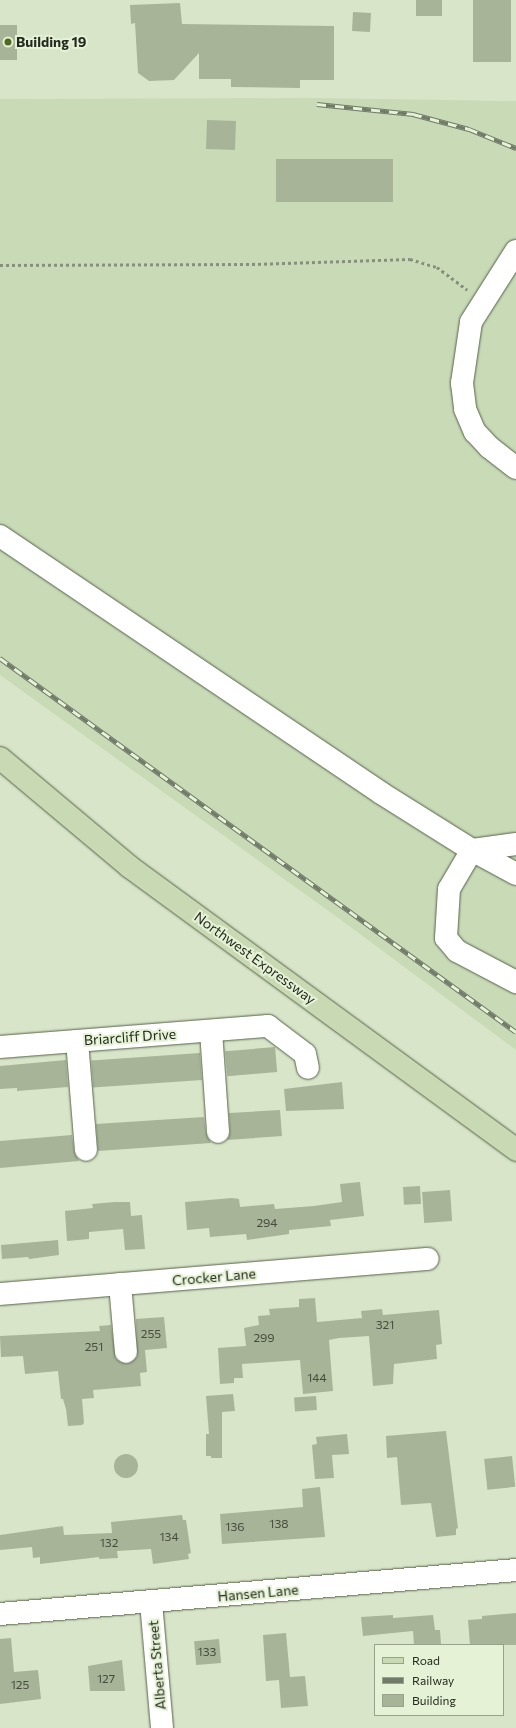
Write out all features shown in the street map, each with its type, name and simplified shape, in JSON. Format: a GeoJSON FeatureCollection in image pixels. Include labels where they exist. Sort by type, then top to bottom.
{"type":"FeatureCollection","features":[{"type":"Feature","properties":{"kind":"main road","name":"Northwest Expressway"},"geometry":{"type":"LineString","coordinates":[[0,758],[130,867],[516,1150]]}},
{"type":"Feature","properties":{"kind":"street"},"geometry":{"type":"LineString","coordinates":[[516,250],[480,304],[467,334],[462,383],[465,409],[475,432],[489,447],[516,468]]}},
{"type":"Feature","properties":{"kind":"street"},"geometry":{"type":"LineString","coordinates":[[0,536],[381,793],[472,850],[516,874]]}},
{"type":"Feature","properties":{"kind":"street"},"geometry":{"type":"LineString","coordinates":[[472,850],[516,844]]}},
{"type":"Feature","properties":{"kind":"street"},"geometry":{"type":"LineString","coordinates":[[472,850],[450,889],[446,938],[457,951],[516,982]]}},
{"type":"Feature","properties":{"kind":"street","name":"Briarcliff Drive"},"geometry":{"type":"LineString","coordinates":[[0,1047],[270,1027],[305,1054],[308,1068]]}},
{"type":"Feature","properties":{"kind":"street"},"geometry":{"type":"LineString","coordinates":[[211,1031],[218,1132]]}},
{"type":"Feature","properties":{"kind":"street"},"geometry":{"type":"LineString","coordinates":[[77,1041],[86,1150]]}},
{"type":"Feature","properties":{"kind":"street","name":"Crocker Lane"},"geometry":{"type":"LineString","coordinates":[[0,1294],[428,1259]]}},
{"type":"Feature","properties":{"kind":"street"},"geometry":{"type":"LineString","coordinates":[[120,1284],[126,1352]]}},
{"type":"Feature","properties":{"kind":"street","name":"Hansen Lane"},"geometry":{"type":"LineString","coordinates":[[0,1614],[516,1570]]}},
{"type":"Feature","properties":{"kind":"street","name":"Alberta Street"},"geometry":{"type":"LineString","coordinates":[[152,1602],[162,1728]]}},
{"type":"Feature","properties":{"kind":"path"},"geometry":{"type":"LineString","coordinates":[[0,265],[252,264],[410,259],[437,267],[458,281],[480,304]]}},
{"type":"Feature","properties":{"kind":"shaded area"},"geometry":{"type":"Polygon","coordinates":[[[312,98],[516,101],[516,1050],[337,917],[0,675],[0,99],[312,98]]]}},
{"type":"Feature","properties":{"kind":"building"},"geometry":{"type":"Polygon","coordinates":[[[416,0],[442,0],[442,16],[416,16],[416,0]]]}},
{"type":"Feature","properties":{"kind":"building"},"geometry":{"type":"Polygon","coordinates":[[[473,0],[511,0],[511,62],[473,62],[473,0]]]}},
{"type":"Feature","properties":{"kind":"building"},"geometry":{"type":"Polygon","coordinates":[[[180,3],[182,24],[334,26],[334,80],[300,80],[300,88],[231,87],[231,79],[199,79],[199,53],[174,80],[149,81],[138,73],[135,23],[131,24],[130,5],[180,3]]]}},
{"type":"Feature","properties":{"kind":"building"},"geometry":{"type":"Polygon","coordinates":[[[353,12],[371,13],[370,32],[352,31],[353,12]]]}},
{"type":"Feature","properties":{"kind":"building","name":"Building 19"},"geometry":{"type":"Polygon","coordinates":[[[0,25],[17,25],[17,60],[0,60],[0,25]]]}},
{"type":"Feature","properties":{"kind":"building"},"geometry":{"type":"Polygon","coordinates":[[[207,120],[236,121],[235,150],[206,149],[207,120]]]}},
{"type":"Feature","properties":{"kind":"building"},"geometry":{"type":"Polygon","coordinates":[[[276,159],[393,159],[393,202],[276,202],[276,159]]]}},
{"type":"Feature","properties":{"kind":"building"},"geometry":{"type":"Polygon","coordinates":[[[275,1047],[277,1072],[227,1076],[225,1051],[275,1047]]]}},
{"type":"Feature","properties":{"kind":"building"},"geometry":{"type":"Polygon","coordinates":[[[200,1053],[202,1080],[93,1088],[91,1061],[200,1053]]]}},
{"type":"Feature","properties":{"kind":"building"},"geometry":{"type":"Polygon","coordinates":[[[66,1060],[68,1087],[17,1091],[17,1088],[0,1089],[0,1066],[66,1060]]]}},
{"type":"Feature","properties":{"kind":"building"},"geometry":{"type":"Polygon","coordinates":[[[342,1082],[344,1109],[286,1111],[284,1089],[342,1082]]]}},
{"type":"Feature","properties":{"kind":"building"},"geometry":{"type":"Polygon","coordinates":[[[280,1110],[282,1136],[227,1140],[230,1132],[229,1113],[280,1110]]]}},
{"type":"Feature","properties":{"kind":"building"},"geometry":{"type":"Polygon","coordinates":[[[204,1117],[206,1133],[211,1143],[98,1151],[96,1124],[204,1117]]]}},
{"type":"Feature","properties":{"kind":"building"},"geometry":{"type":"Polygon","coordinates":[[[72,1135],[74,1151],[79,1161],[0,1168],[0,1141],[72,1135]]]}},
{"type":"Feature","properties":{"kind":"building"},"geometry":{"type":"Polygon","coordinates":[[[360,1182],[364,1216],[330,1220],[331,1226],[289,1230],[289,1234],[247,1240],[246,1234],[210,1237],[209,1228],[187,1230],[185,1202],[232,1198],[239,1199],[240,1207],[274,1204],[275,1209],[314,1206],[342,1202],[340,1184],[360,1182]]]}},
{"type":"Feature","properties":{"kind":"building"},"geometry":{"type":"Polygon","coordinates":[[[420,1186],[421,1204],[404,1205],[403,1187],[420,1186]]]}},
{"type":"Feature","properties":{"kind":"building"},"geometry":{"type":"Polygon","coordinates":[[[450,1190],[452,1221],[424,1223],[422,1192],[450,1190]]]}},
{"type":"Feature","properties":{"kind":"building"},"geometry":{"type":"Polygon","coordinates":[[[130,1202],[131,1216],[142,1215],[145,1249],[125,1250],[123,1229],[89,1232],[89,1239],[67,1241],[65,1211],[93,1208],[92,1204],[130,1202]]]}},
{"type":"Feature","properties":{"kind":"building"},"geometry":{"type":"Polygon","coordinates":[[[58,1240],[59,1255],[29,1259],[28,1257],[2,1259],[1,1245],[58,1240]]]}},
{"type":"Feature","properties":{"kind":"building"},"geometry":{"type":"Polygon","coordinates":[[[315,1298],[317,1322],[362,1318],[361,1311],[382,1309],[383,1315],[439,1310],[442,1344],[436,1345],[437,1359],[394,1364],[393,1384],[373,1386],[369,1336],[339,1338],[329,1340],[333,1391],[303,1394],[300,1360],[242,1364],[243,1378],[234,1378],[234,1383],[220,1384],[218,1348],[246,1346],[244,1328],[259,1325],[258,1316],[270,1315],[269,1309],[299,1307],[299,1299],[315,1298]]]}},
{"type":"Feature","properties":{"kind":"building"},"geometry":{"type":"Polygon","coordinates":[[[164,1317],[167,1348],[145,1350],[147,1372],[140,1373],[141,1386],[93,1390],[94,1398],[82,1399],[84,1423],[82,1425],[68,1426],[66,1409],[63,1399],[61,1399],[58,1371],[25,1374],[23,1356],[1,1357],[0,1336],[100,1331],[99,1326],[111,1325],[116,1359],[127,1364],[137,1357],[136,1319],[164,1317]]]}},
{"type":"Feature","properties":{"kind":"building"},"geometry":{"type":"Polygon","coordinates":[[[233,1394],[235,1411],[222,1412],[222,1458],[211,1458],[211,1456],[206,1456],[206,1434],[209,1434],[206,1396],[233,1394]]]}},
{"type":"Feature","properties":{"kind":"building"},"geometry":{"type":"Polygon","coordinates":[[[316,1396],[317,1410],[295,1412],[294,1398],[316,1396]]]}},
{"type":"Feature","properties":{"kind":"building"},"geometry":{"type":"Polygon","coordinates":[[[446,1431],[458,1528],[456,1529],[456,1535],[436,1537],[431,1503],[401,1505],[397,1457],[387,1458],[386,1436],[446,1431]]]}},
{"type":"Feature","properties":{"kind":"building"},"geometry":{"type":"Polygon","coordinates":[[[347,1434],[349,1454],[332,1455],[334,1478],[315,1479],[312,1445],[317,1444],[316,1437],[347,1434]]]}},
{"type":"Feature","properties":{"kind":"building"},"geometry":{"type":"Polygon","coordinates":[[[126,1454],[135,1457],[138,1466],[135,1475],[126,1478],[117,1475],[114,1466],[117,1457],[126,1454]]]}},
{"type":"Feature","properties":{"kind":"building"},"geometry":{"type":"Polygon","coordinates":[[[512,1456],[515,1487],[487,1490],[484,1459],[512,1456]]]}},
{"type":"Feature","properties":{"kind":"building"},"geometry":{"type":"Polygon","coordinates":[[[320,1487],[325,1537],[222,1544],[220,1514],[303,1507],[302,1489],[320,1487]]]}},
{"type":"Feature","properties":{"kind":"building"},"geometry":{"type":"Polygon","coordinates":[[[182,1515],[183,1520],[186,1520],[191,1553],[188,1554],[189,1559],[153,1564],[151,1549],[117,1551],[118,1558],[99,1559],[99,1557],[40,1564],[40,1557],[33,1558],[32,1547],[0,1550],[0,1535],[63,1526],[64,1535],[112,1533],[111,1522],[182,1515]]]}},
{"type":"Feature","properties":{"kind":"building"},"geometry":{"type":"Polygon","coordinates":[[[516,1613],[516,1645],[470,1644],[468,1620],[482,1619],[482,1616],[516,1613]]]}},
{"type":"Feature","properties":{"kind":"building"},"geometry":{"type":"Polygon","coordinates":[[[393,1615],[393,1618],[433,1615],[435,1630],[440,1630],[441,1644],[414,1644],[413,1631],[363,1636],[361,1617],[393,1615]]]}},
{"type":"Feature","properties":{"kind":"building"},"geometry":{"type":"Polygon","coordinates":[[[286,1633],[290,1677],[305,1676],[308,1706],[281,1708],[279,1680],[266,1681],[263,1635],[286,1633]]]}},
{"type":"Feature","properties":{"kind":"building"},"geometry":{"type":"Polygon","coordinates":[[[11,1638],[14,1672],[38,1670],[41,1699],[0,1704],[0,1639],[11,1638]]]}},
{"type":"Feature","properties":{"kind":"building"},"geometry":{"type":"Polygon","coordinates":[[[219,1639],[221,1663],[196,1665],[194,1641],[219,1639]]]}},
{"type":"Feature","properties":{"kind":"building"},"geometry":{"type":"Polygon","coordinates":[[[122,1660],[125,1691],[90,1691],[88,1666],[122,1660]]]}},
{"type":"Feature","properties":{"kind":"railway"},"geometry":{"type":"LineString","coordinates":[[317,104],[413,114],[469,129],[516,148]]}},
{"type":"Feature","properties":{"kind":"railway"},"geometry":{"type":"LineString","coordinates":[[0,658],[516,1032]]}},
{"type":"Feature","properties":{"kind":"place","name":"Building 19"},"geometry":{"type":"Point","coordinates":[8,42]}}]}
